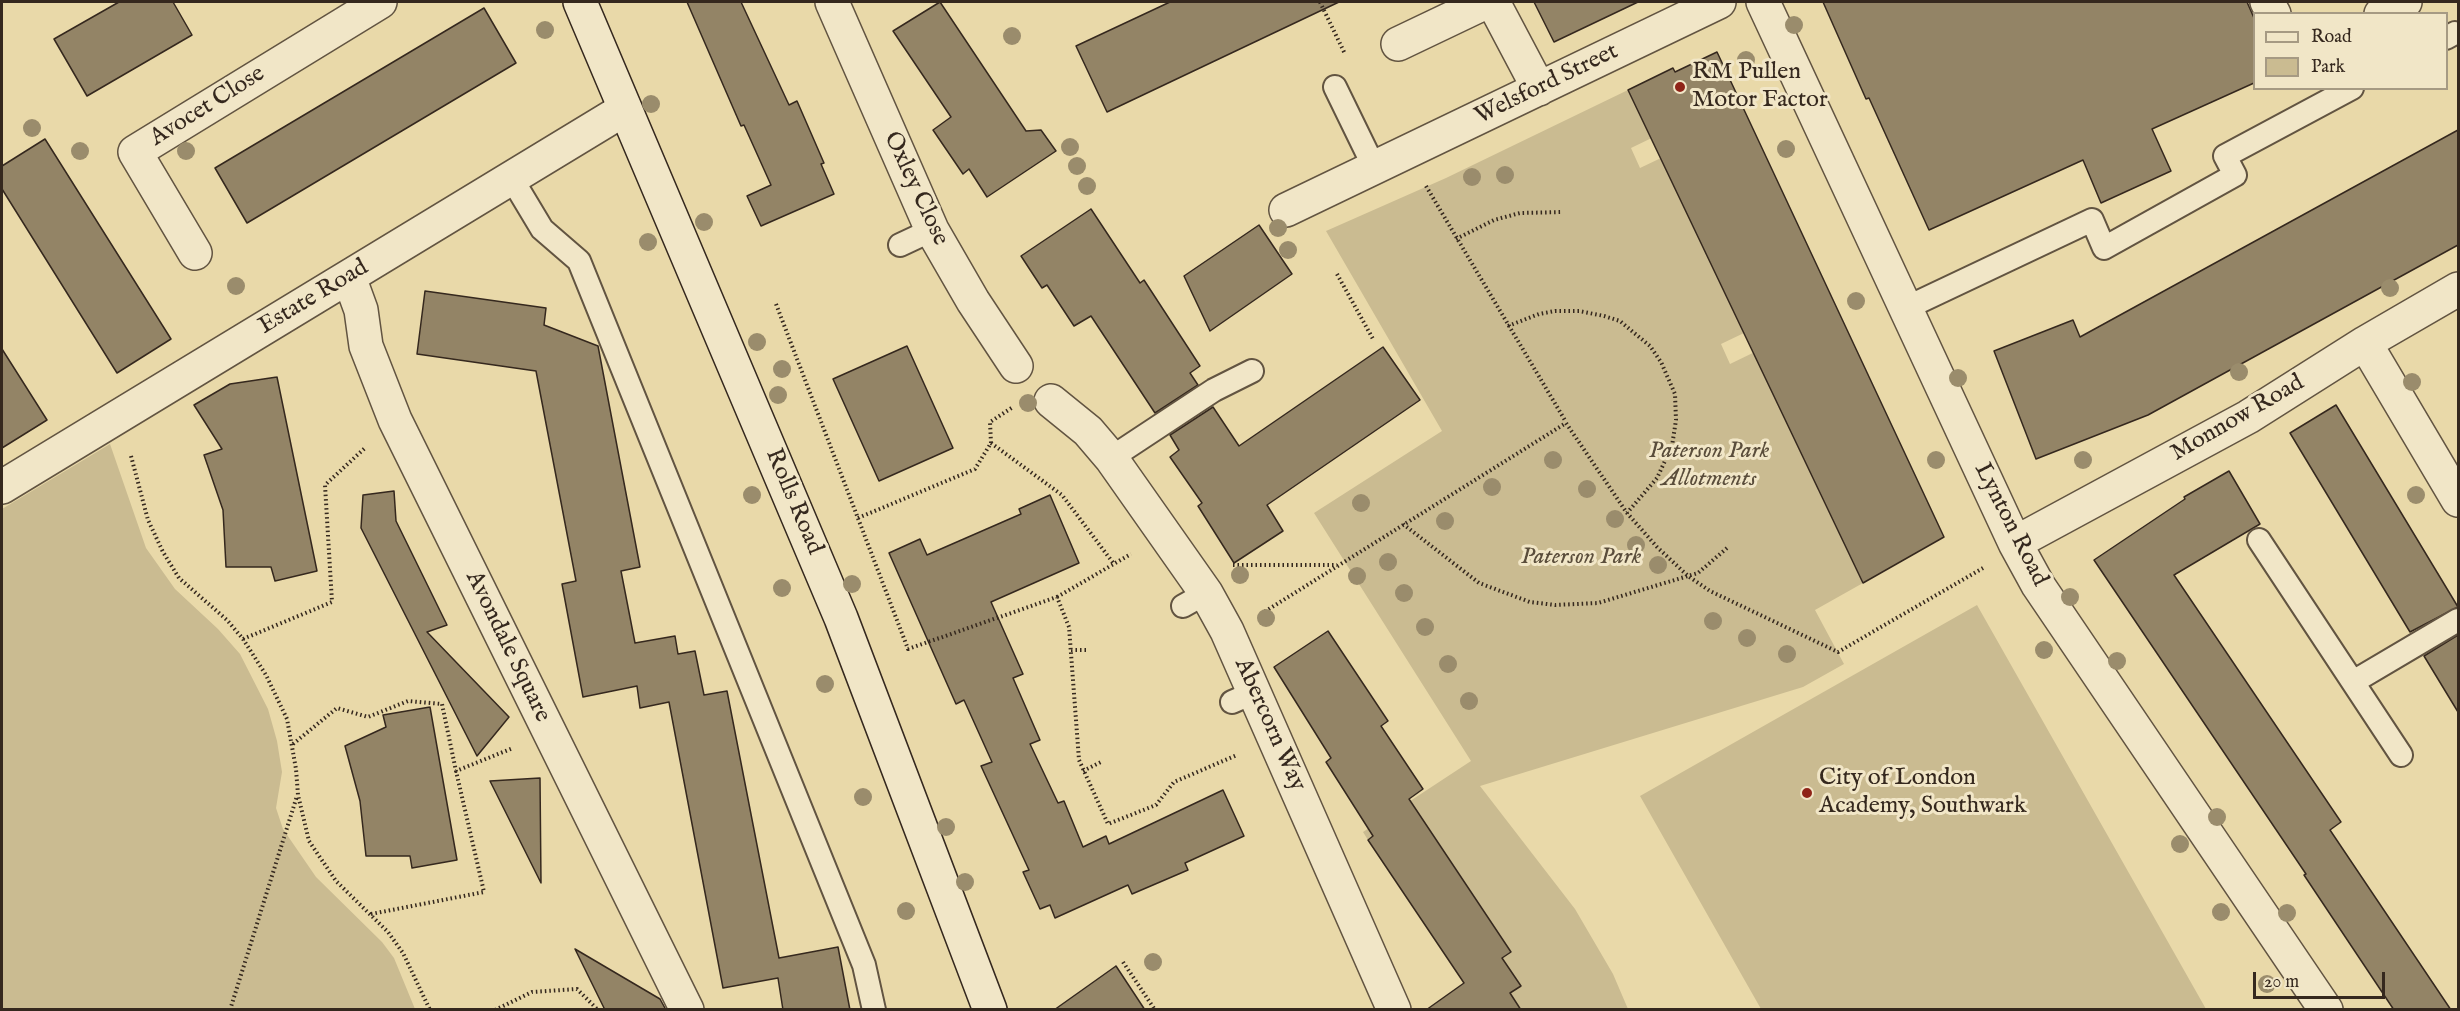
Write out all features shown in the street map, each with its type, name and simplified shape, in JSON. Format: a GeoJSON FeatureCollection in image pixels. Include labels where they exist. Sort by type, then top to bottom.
{"type":"FeatureCollection","features":[{"type":"Feature","properties":{"kind":"street","name":"Avocet Close"},"geometry":{"type":"LineString","coordinates":[[195,253],[135,152],[380,2]]}},
{"type":"Feature","properties":{"kind":"street","name":"Rolls Road"},"geometry":{"type":"LineString","coordinates":[[580,2],[841,618],[990,1010]]}},
{"type":"Feature","properties":{"kind":"street","name":"Oxley Close"},"geometry":{"type":"LineString","coordinates":[[832,2],[932,230],[973,301],[1016,366]]}},
{"type":"Feature","properties":{"kind":"street"},"geometry":{"type":"LineString","coordinates":[[1398,44],[1486,2]]}},
{"type":"Feature","properties":{"kind":"street"},"geometry":{"type":"LineString","coordinates":[[1493,2],[1539,89]]}},
{"type":"Feature","properties":{"kind":"street","name":"Welsford Street"},"geometry":{"type":"LineString","coordinates":[[1286,210],[1719,2]]}},
{"type":"Feature","properties":{"kind":"street","name":"Lynton Road"},"geometry":{"type":"LineString","coordinates":[[1763,2],[2015,543],[2038,585],[2326,1010]]}},
{"type":"Feature","properties":{"kind":"street"},"geometry":{"type":"LineString","coordinates":[[2385,12],[2405,2]]}},
{"type":"Feature","properties":{"kind":"street","name":"Estate Road"},"geometry":{"type":"LineString","coordinates":[[2,487],[625,109]]}},
{"type":"Feature","properties":{"kind":"street","name":"Avondale Square"},"geometry":{"type":"LineString","coordinates":[[349,277],[361,310],[366,346],[395,420],[687,1010]]}},
{"type":"Feature","properties":{"kind":"street","name":"Monnow Road"},"geometry":{"type":"LineString","coordinates":[[2015,543],[2248,417],[2365,343],[2458,289]]}},
{"type":"Feature","properties":{"kind":"street"},"geometry":{"type":"LineString","coordinates":[[2365,343],[2458,500]]}},
{"type":"Feature","properties":{"kind":"street","name":"Abercorn Way"},"geometry":{"type":"LineString","coordinates":[[1051,401],[1088,431],[1111,458],[1194,599],[1227,632],[1244,697],[1394,1010]]}},
{"type":"Feature","properties":{"kind":"lane"},"geometry":{"type":"LineString","coordinates":[[1335,87],[1374,167]]}},
{"type":"Feature","properties":{"kind":"lane"},"geometry":{"type":"LineString","coordinates":[[1906,308],[2092,220],[2104,248],[2235,175],[2225,156],[2348,90]]}},
{"type":"Feature","properties":{"kind":"lane"},"geometry":{"type":"LineString","coordinates":[[512,179],[542,229],[579,261],[864,965],[874,1010]]}},
{"type":"Feature","properties":{"kind":"lane"},"geometry":{"type":"LineString","coordinates":[[900,245],[932,230]]}},
{"type":"Feature","properties":{"kind":"lane"},"geometry":{"type":"LineString","coordinates":[[1111,458],[1214,390],[1252,371]]}},
{"type":"Feature","properties":{"kind":"lane"},"geometry":{"type":"LineString","coordinates":[[2259,540],[2401,755]]}},
{"type":"Feature","properties":{"kind":"lane"},"geometry":{"type":"LineString","coordinates":[[2353,682],[2458,620]]}},
{"type":"Feature","properties":{"kind":"path"},"geometry":{"type":"LineString","coordinates":[[1320,2],[1346,55]]}},
{"type":"Feature","properties":{"kind":"path"},"geometry":{"type":"LineString","coordinates":[[1406,152],[1566,423],[1627,513],[1657,547],[1688,576],[1730,602],[1838,652],[1980,570],[2015,543]]}},
{"type":"Feature","properties":{"kind":"path"},"geometry":{"type":"LineString","coordinates":[[1455,238],[1494,220],[1520,213],[1563,212]]}},
{"type":"Feature","properties":{"kind":"path"},"geometry":{"type":"LineString","coordinates":[[1336,274],[1373,339]]}},
{"type":"Feature","properties":{"kind":"path"},"geometry":{"type":"LineString","coordinates":[[776,304],[908,649],[1057,597],[1134,552]]}},
{"type":"Feature","properties":{"kind":"path"},"geometry":{"type":"LineString","coordinates":[[1508,326],[1539,314],[1579,310],[1620,321],[1650,346],[1661,362],[1675,394],[1676,420],[1672,446],[1657,478],[1627,513]]}},
{"type":"Feature","properties":{"kind":"path"},"geometry":{"type":"LineString","coordinates":[[858,518],[975,469],[991,443],[990,422],[1016,405]]}},
{"type":"Feature","properties":{"kind":"path"},"geometry":{"type":"LineString","coordinates":[[121,415],[140,494],[163,552],[179,578],[227,620],[243,639],[266,675],[287,719],[293,744],[298,795],[309,841],[336,881],[388,932],[403,954],[430,1010]]}},
{"type":"Feature","properties":{"kind":"path"},"geometry":{"type":"LineString","coordinates":[[243,639],[332,602],[325,485],[395,420]]}},
{"type":"Feature","properties":{"kind":"path"},"geometry":{"type":"LineString","coordinates":[[1254,618],[1566,423]]}},
{"type":"Feature","properties":{"kind":"path"},"geometry":{"type":"LineString","coordinates":[[991,443],[1062,495],[1114,564]]}},
{"type":"Feature","properties":{"kind":"path"},"geometry":{"type":"LineString","coordinates":[[1403,524],[1479,583],[1530,602],[1587,605],[1632,594],[1707,568],[1727,548]]}},
{"type":"Feature","properties":{"kind":"path"},"geometry":{"type":"LineString","coordinates":[[1234,564],[1337,565]]}},
{"type":"Feature","properties":{"kind":"path"},"geometry":{"type":"LineString","coordinates":[[1057,597],[1069,627],[1080,760],[1108,824],[1155,805],[1174,782],[1242,752]]}},
{"type":"Feature","properties":{"kind":"path"},"geometry":{"type":"LineString","coordinates":[[1071,650],[1087,650]]}},
{"type":"Feature","properties":{"kind":"path"},"geometry":{"type":"LineString","coordinates":[[293,744],[337,708],[368,717],[408,701],[442,704],[484,892],[371,914]]}},
{"type":"Feature","properties":{"kind":"path"},"geometry":{"type":"LineString","coordinates":[[456,771],[550,733]]}},
{"type":"Feature","properties":{"kind":"path"},"geometry":{"type":"LineString","coordinates":[[1083,771],[1103,762]]}},
{"type":"Feature","properties":{"kind":"path"},"geometry":{"type":"LineString","coordinates":[[230,1010],[298,795]]}},
{"type":"Feature","properties":{"kind":"path"},"geometry":{"type":"LineString","coordinates":[[1123,962],[1155,1010]]}},
{"type":"Feature","properties":{"kind":"path"},"geometry":{"type":"LineString","coordinates":[[495,1010],[532,992],[577,989],[598,1010]]}},
{"type":"Feature","properties":{"kind":"green space","name":"Paterson Park"},"geometry":{"type":"Polygon","coordinates":[[[1628,90],[1693,118],[1631,148],[1640,168],[1661,158],[1736,315],[1744,333],[1721,344],[1730,364],[1796,332],[1790,430],[1808,468],[1860,470],[1818,490],[1863,583],[1815,610],[1844,664],[1803,687],[1480,786],[1575,909],[1613,974],[1628,1009],[1521,1009],[1510,993],[1521,985],[1502,958],[1510,952],[1414,809],[1368,840],[1363,832],[1471,761],[1314,513],[1442,431],[1326,231],[1446,178],[1628,90]]]}},
{"type":"Feature","properties":{"kind":"green space"},"geometry":{"type":"Polygon","coordinates":[[[110,444],[146,548],[175,589],[218,629],[240,654],[268,709],[277,741],[282,772],[276,808],[283,829],[316,877],[382,942],[394,958],[415,1009],[2,1009],[2,509],[110,444]]]}},
{"type":"Feature","properties":{"kind":"green space","name":"City of London Academy, Southwark"},"geometry":{"type":"Polygon","coordinates":[[[1977,605],[2206,1009],[1761,1009],[1640,796],[1977,605]]]}},
{"type":"Feature","properties":{"kind":"building"},"geometry":{"type":"Polygon","coordinates":[[[119,2],[173,2],[192,35],[87,96],[54,39],[119,2]]]}},
{"type":"Feature","properties":{"kind":"building"},"geometry":{"type":"Polygon","coordinates":[[[687,2],[741,2],[789,105],[797,101],[824,163],[821,164],[834,194],[761,226],[747,196],[771,185],[744,125],[741,126],[687,2]]]}},
{"type":"Feature","properties":{"kind":"building"},"geometry":{"type":"Polygon","coordinates":[[[940,2],[1026,131],[1041,130],[1056,151],[987,197],[969,169],[963,174],[933,130],[951,117],[893,31],[940,2]]]}},
{"type":"Feature","properties":{"kind":"building"},"geometry":{"type":"Polygon","coordinates":[[[1170,2],[1339,2],[1107,112],[1076,46],[1170,2]]]}},
{"type":"Feature","properties":{"kind":"building"},"geometry":{"type":"Polygon","coordinates":[[[1534,2],[1638,2],[1554,42],[1534,2]]]}},
{"type":"Feature","properties":{"kind":"building"},"geometry":{"type":"Polygon","coordinates":[[[1823,2],[2247,2],[2253,16],[2253,83],[2152,129],[2171,171],[2101,203],[2083,160],[1929,230],[1869,98],[1866,99],[1823,2]]]}},
{"type":"Feature","properties":{"kind":"building"},"geometry":{"type":"Polygon","coordinates":[[[484,8],[516,63],[247,223],[215,168],[484,8]]]}},
{"type":"Feature","properties":{"kind":"building"},"geometry":{"type":"Polygon","coordinates":[[[1717,52],[1944,537],[1863,583],[1628,90],[1673,68],[1675,72],[1717,52]]]}},
{"type":"Feature","properties":{"kind":"building"},"geometry":{"type":"Polygon","coordinates":[[[2458,130],[2458,245],[2148,415],[2036,459],[1994,351],[2073,320],[2080,337],[2458,130]]]}},
{"type":"Feature","properties":{"kind":"building"},"geometry":{"type":"Polygon","coordinates":[[[45,139],[171,339],[117,373],[2,189],[2,166],[45,139]]]}},
{"type":"Feature","properties":{"kind":"building"},"geometry":{"type":"Polygon","coordinates":[[[1091,209],[1140,283],[1144,280],[1200,366],[1190,373],[1198,385],[1155,413],[1091,316],[1074,326],[1047,285],[1042,288],[1021,256],[1091,209]]]}},
{"type":"Feature","properties":{"kind":"building"},"geometry":{"type":"Polygon","coordinates":[[[1259,225],[1292,274],[1210,331],[1184,276],[1259,225]]]}},
{"type":"Feature","properties":{"kind":"building"},"geometry":{"type":"Polygon","coordinates":[[[425,291],[546,308],[544,325],[598,346],[640,567],[621,571],[635,643],[675,636],[678,654],[695,651],[704,695],[727,691],[779,958],[838,947],[850,1010],[783,1010],[778,978],[723,988],[669,702],[640,708],[637,686],[583,697],[562,584],[576,581],[536,371],[417,354],[425,291]]]}},
{"type":"Feature","properties":{"kind":"building"},"geometry":{"type":"Polygon","coordinates":[[[907,346],[953,448],[879,481],[833,379],[907,346]]]}},
{"type":"Feature","properties":{"kind":"building"},"geometry":{"type":"Polygon","coordinates":[[[1383,347],[1420,400],[1267,505],[1283,531],[1234,563],[1198,506],[1202,503],[1170,457],[1179,450],[1170,435],[1213,407],[1239,446],[1383,347]]]}},
{"type":"Feature","properties":{"kind":"building"},"geometry":{"type":"Polygon","coordinates":[[[2,349],[47,420],[2,448],[2,349]]]}},
{"type":"Feature","properties":{"kind":"building"},"geometry":{"type":"Polygon","coordinates":[[[277,377],[317,571],[275,581],[271,567],[226,567],[223,510],[204,455],[222,449],[194,405],[230,384],[277,377]]]}},
{"type":"Feature","properties":{"kind":"building"},"geometry":{"type":"Polygon","coordinates":[[[2336,405],[2458,607],[2410,632],[2290,433],[2336,405]]]}},
{"type":"Feature","properties":{"kind":"building"},"geometry":{"type":"Polygon","coordinates":[[[2229,471],[2260,524],[2174,575],[2341,822],[2330,830],[2451,1010],[2394,1010],[2304,875],[2306,874],[2094,560],[2185,499],[2184,497],[2229,471]]]}},
{"type":"Feature","properties":{"kind":"building"},"geometry":{"type":"Polygon","coordinates":[[[394,491],[396,521],[447,625],[427,632],[509,717],[477,756],[361,528],[363,495],[394,491]]]}},
{"type":"Feature","properties":{"kind":"building"},"geometry":{"type":"Polygon","coordinates":[[[1050,495],[1079,563],[991,602],[1023,674],[1013,678],[1040,740],[1030,744],[1058,803],[1064,801],[1083,847],[1106,836],[1109,844],[1223,790],[1244,836],[1185,863],[1188,870],[1132,894],[1128,885],[1055,918],[1050,905],[1040,909],[1023,872],[1029,870],[981,766],[992,762],[964,700],[956,704],[889,553],[920,539],[927,555],[1021,514],[1019,509],[1050,495]]]}},
{"type":"Feature","properties":{"kind":"building"},"geometry":{"type":"Polygon","coordinates":[[[1328,631],[1388,721],[1381,726],[1423,789],[1409,799],[1511,952],[1502,958],[1521,986],[1510,993],[1521,1010],[1426,1010],[1464,983],[1368,840],[1373,836],[1326,762],[1331,758],[1274,667],[1328,631]]]}},
{"type":"Feature","properties":{"kind":"building"},"geometry":{"type":"Polygon","coordinates":[[[2458,635],[2458,712],[2424,656],[2458,635]]]}},
{"type":"Feature","properties":{"kind":"building"},"geometry":{"type":"Polygon","coordinates":[[[430,707],[457,860],[412,868],[410,856],[366,856],[360,801],[345,746],[386,727],[383,715],[430,707]]]}},
{"type":"Feature","properties":{"kind":"building"},"geometry":{"type":"Polygon","coordinates":[[[540,778],[541,883],[490,781],[540,778]]]}},
{"type":"Feature","properties":{"kind":"building"},"geometry":{"type":"Polygon","coordinates":[[[575,949],[660,999],[666,1010],[605,1010],[575,949]]]}},
{"type":"Feature","properties":{"kind":"building"},"geometry":{"type":"Polygon","coordinates":[[[1116,966],[1145,1010],[1054,1010],[1116,966]]]}},
{"type":"Feature","properties":{"kind":"place","name":"RM Pullen Motor Factor"},"geometry":{"type":"Point","coordinates":[1680,87]}},
{"type":"Feature","properties":{"kind":"place","name":"City of London Academy, Southwark"},"geometry":{"type":"Point","coordinates":[1807,793]}},
{"type":"Feature","properties":{"kind":"park label","name":"Paterson Park Allotments"},"geometry":{"type":"Point","coordinates":[1709,466]}}]}
